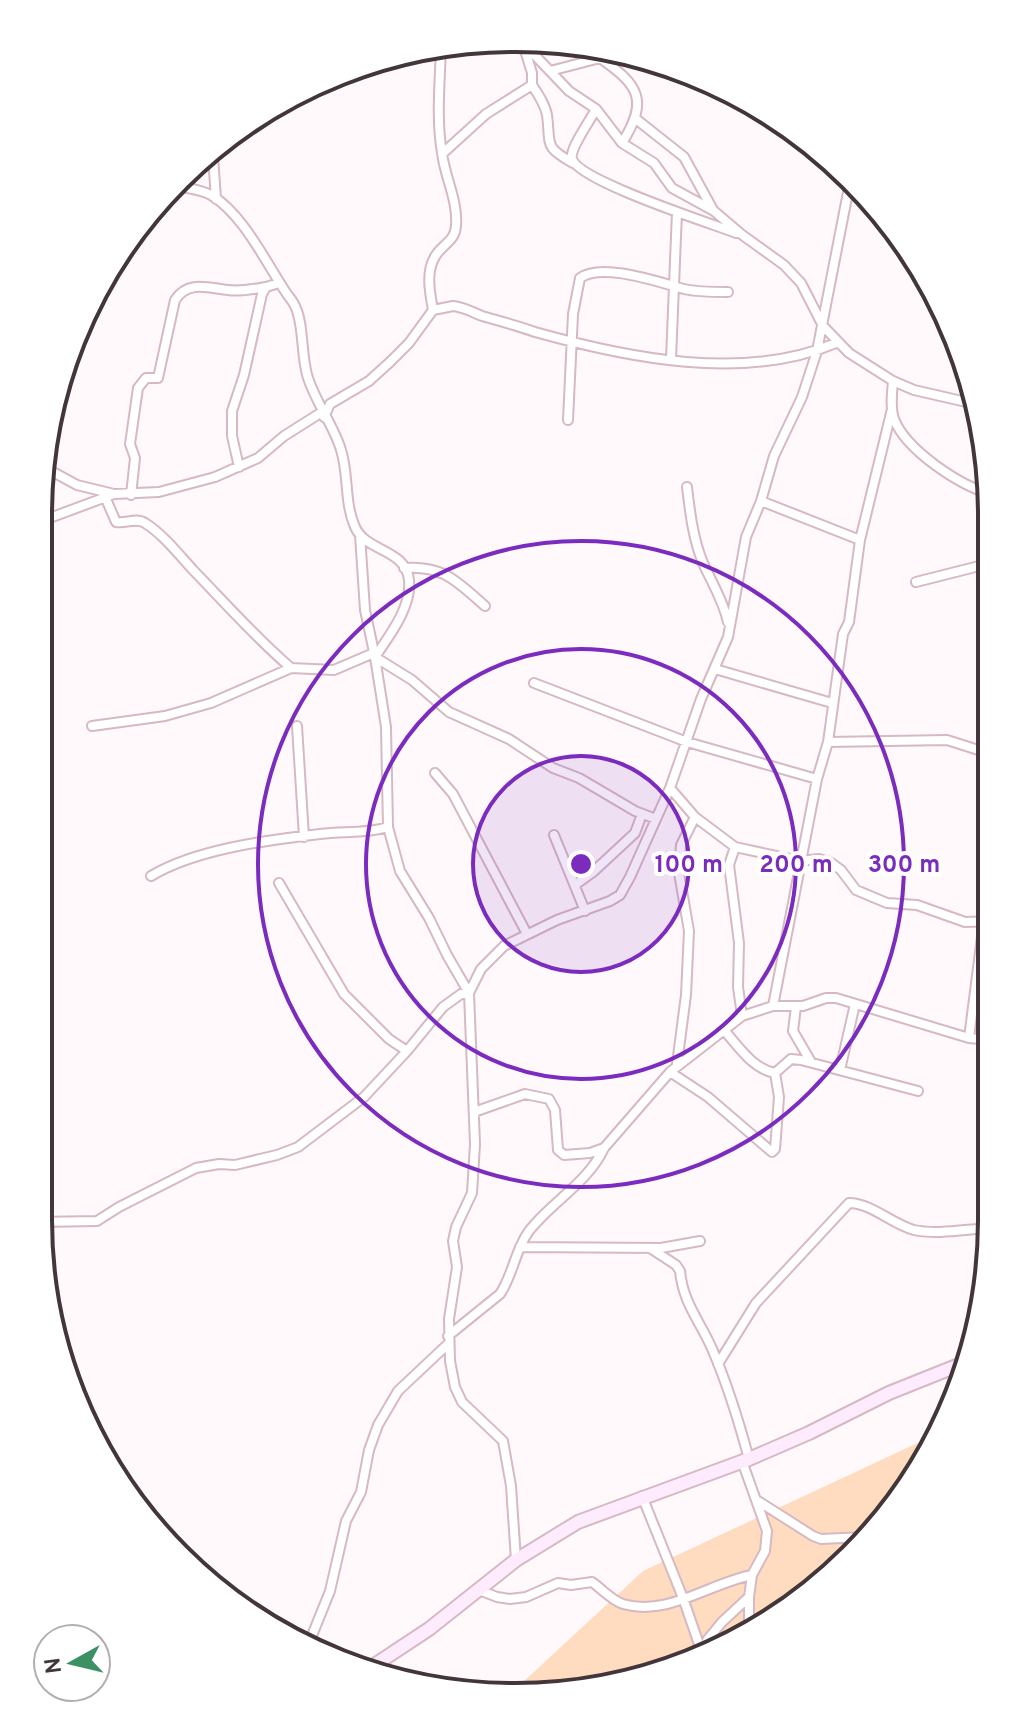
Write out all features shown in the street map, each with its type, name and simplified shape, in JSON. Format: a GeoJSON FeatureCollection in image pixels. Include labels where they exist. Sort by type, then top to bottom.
{"type":"FeatureCollection","features":[{"type":"Feature","properties":{"kind":"street"},"geometry":{"type":"LineString","coordinates":[[442,154],[486,114],[532,85],[534,80],[526,52]]}},
{"type":"Feature","properties":{"kind":"street"},"geometry":{"type":"LineString","coordinates":[[531,53],[569,91],[596,109],[622,143],[654,163],[672,188],[714,211],[784,265],[801,283],[823,326],[836,343],[893,381],[914,390],[963,401]]}},
{"type":"Feature","properties":{"kind":"street"},"geometry":{"type":"LineString","coordinates":[[433,310],[429,287],[432,262],[453,239],[456,225],[456,205],[442,154],[439,123],[441,58]]}},
{"type":"Feature","properties":{"kind":"street"},"geometry":{"type":"LineString","coordinates":[[550,71],[595,59]]}},
{"type":"Feature","properties":{"kind":"street"},"geometry":{"type":"LineString","coordinates":[[604,61],[628,80],[636,98],[636,119],[622,143]]}},
{"type":"Feature","properties":{"kind":"street"},"geometry":{"type":"LineString","coordinates":[[532,85],[544,106],[548,141],[559,155],[622,190],[741,234]]}},
{"type":"Feature","properties":{"kind":"street"},"geometry":{"type":"LineString","coordinates":[[574,163],[572,148],[586,130],[596,109]]}},
{"type":"Feature","properties":{"kind":"street"},"geometry":{"type":"LineString","coordinates":[[636,119],[684,157],[714,211]]}},
{"type":"Feature","properties":{"kind":"street"},"geometry":{"type":"LineString","coordinates":[[214,164],[216,199]]}},
{"type":"Feature","properties":{"kind":"street"},"geometry":{"type":"LineString","coordinates":[[188,188],[208,193],[242,227],[296,307],[307,375],[342,452],[346,499],[360,535],[365,610],[376,655],[386,727],[388,827],[400,871],[469,993],[474,1112],[472,1193],[453,1241],[457,1267],[449,1340],[455,1387],[462,1402],[499,1436],[505,1448],[516,1560]]}},
{"type":"Feature","properties":{"kind":"street"},"geometry":{"type":"LineString","coordinates":[[469,993],[481,969],[504,946],[557,920],[620,895],[670,788],[701,699],[728,637],[746,537],[761,501],[774,456],[802,397],[817,351],[848,194]]}},
{"type":"Feature","properties":{"kind":"street"},"geometry":{"type":"LineString","coordinates":[[671,359],[677,212]]}},
{"type":"Feature","properties":{"kind":"street"},"geometry":{"type":"LineString","coordinates":[[568,420],[575,295],[580,278],[589,271],[608,272],[685,289],[728,292]]}},
{"type":"Feature","properties":{"kind":"street"},"geometry":{"type":"LineString","coordinates":[[131,495],[135,458],[130,444],[138,388],[144,379],[158,378],[175,300],[179,294],[196,286],[238,291],[279,283]]}},
{"type":"Feature","properties":{"kind":"street"},"geometry":{"type":"LineString","coordinates":[[239,467],[232,436],[232,411],[266,287]]}},
{"type":"Feature","properties":{"kind":"street"},"geometry":{"type":"LineString","coordinates":[[52,517],[110,497],[183,487],[258,458],[330,404],[369,381],[409,343],[433,310],[460,306],[572,342],[696,364],[727,365],[817,351],[836,343]]}},
{"type":"Feature","properties":{"kind":"street"},"geometry":{"type":"LineString","coordinates":[[773,1006],[817,779],[828,742],[860,540],[892,409],[893,381]]}},
{"type":"Feature","properties":{"kind":"street"},"geometry":{"type":"LineString","coordinates":[[892,409],[899,429],[927,457],[977,490]]}},
{"type":"Feature","properties":{"kind":"street"},"geometry":{"type":"LineString","coordinates":[[54,473],[110,497]]}},
{"type":"Feature","properties":{"kind":"street"},"geometry":{"type":"LineString","coordinates":[[687,487],[694,533],[703,563],[724,605],[729,627]]}},
{"type":"Feature","properties":{"kind":"street"},"geometry":{"type":"LineString","coordinates":[[110,497],[116,522],[144,522],[291,668]]}},
{"type":"Feature","properties":{"kind":"street"},"geometry":{"type":"LineString","coordinates":[[761,501],[860,540]]}},
{"type":"Feature","properties":{"kind":"street"},"geometry":{"type":"LineString","coordinates":[[92,726],[165,716],[211,703],[291,668],[334,670],[376,655],[398,622],[406,603],[409,580],[395,557],[360,535]]}},
{"type":"Feature","properties":{"kind":"street"},"geometry":{"type":"LineString","coordinates":[[404,568],[425,566],[452,577],[485,606]]}},
{"type":"Feature","properties":{"kind":"street"},"geometry":{"type":"LineString","coordinates":[[916,582],[978,566]]}},
{"type":"Feature","properties":{"kind":"street"},"geometry":{"type":"LineString","coordinates":[[376,655],[412,680],[449,712],[509,739],[553,768],[579,778],[656,819]]}},
{"type":"Feature","properties":{"kind":"street"},"geometry":{"type":"LineString","coordinates":[[715,669],[832,703]]}},
{"type":"Feature","properties":{"kind":"street"},"geometry":{"type":"LineString","coordinates":[[534,683],[687,742],[817,779]]}},
{"type":"Feature","properties":{"kind":"street"},"geometry":{"type":"LineString","coordinates":[[297,726],[304,837]]}},
{"type":"Feature","properties":{"kind":"street"},"geometry":{"type":"LineString","coordinates":[[828,742],[947,740],[978,750]]}},
{"type":"Feature","properties":{"kind":"street"},"geometry":{"type":"LineString","coordinates":[[435,773],[453,794],[527,934]]}},
{"type":"Feature","properties":{"kind":"street"},"geometry":{"type":"LineString","coordinates":[[670,788],[695,817],[735,847],[800,861],[819,859],[830,862],[841,870],[856,890],[874,899],[896,905],[917,905],[965,922],[978,921]]}},
{"type":"Feature","properties":{"kind":"street"},"geometry":{"type":"LineString","coordinates":[[575,885],[635,833],[642,814]]}},
{"type":"Feature","properties":{"kind":"street"},"geometry":{"type":"LineString","coordinates":[[677,1064],[686,995],[689,931],[679,873],[681,845],[695,817]]}},
{"type":"Feature","properties":{"kind":"street"},"geometry":{"type":"LineString","coordinates":[[151,876],[168,867],[251,843],[370,832],[388,827]]}},
{"type":"Feature","properties":{"kind":"street"},"geometry":{"type":"LineString","coordinates":[[554,835],[585,911]]}},
{"type":"Feature","properties":{"kind":"street"},"geometry":{"type":"LineString","coordinates":[[735,847],[729,865],[739,943],[738,987],[742,1016]]}},
{"type":"Feature","properties":{"kind":"street"},"geometry":{"type":"LineString","coordinates":[[279,883],[344,994],[389,1039],[407,1051]]}},
{"type":"Feature","properties":{"kind":"street"},"geometry":{"type":"LineString","coordinates":[[969,1038],[978,983]]}},
{"type":"Feature","properties":{"kind":"street"},"geometry":{"type":"LineString","coordinates":[[52,1222],[97,1221],[196,1168],[235,1165],[298,1147],[364,1097],[443,1007],[461,994],[469,993]]}},
{"type":"Feature","properties":{"kind":"street"},"geometry":{"type":"LineString","coordinates":[[312,1636],[333,1580],[346,1521],[361,1492],[369,1450],[378,1425],[398,1391],[500,1294],[529,1231],[596,1164],[604,1148],[677,1064],[742,1016],[773,1006],[796,1007],[826,998],[836,998],[978,1039]]}},
{"type":"Feature","properties":{"kind":"street"},"geometry":{"type":"LineString","coordinates":[[840,1070],[855,1004]]}},
{"type":"Feature","properties":{"kind":"street"},"geometry":{"type":"LineString","coordinates":[[796,1007],[793,1031],[811,1062]]}},
{"type":"Feature","properties":{"kind":"street"},"geometry":{"type":"LineString","coordinates":[[724,1030],[761,1068],[775,1073]]}},
{"type":"Feature","properties":{"kind":"street"},"geometry":{"type":"LineString","coordinates":[[775,1073],[791,1059],[918,1091]]}},
{"type":"Feature","properties":{"kind":"street"},"geometry":{"type":"LineString","coordinates":[[670,1072],[708,1097],[772,1152],[775,1149],[778,1110],[775,1073]]}},
{"type":"Feature","properties":{"kind":"street"},"geometry":{"type":"LineString","coordinates":[[474,1112],[525,1094],[538,1095],[553,1103],[557,1146],[561,1154],[569,1156],[604,1148]]}},
{"type":"Feature","properties":{"kind":"street"},"geometry":{"type":"LineString","coordinates":[[718,1364],[756,1303],[849,1203],[858,1203],[919,1231],[978,1229]]}},
{"type":"Feature","properties":{"kind":"street"},"geometry":{"type":"LineString","coordinates":[[520,1247],[650,1248],[700,1241]]}},
{"type":"Feature","properties":{"kind":"street"},"geometry":{"type":"LineString","coordinates":[[650,1248],[680,1271],[689,1309],[713,1349],[738,1419],[745,1460],[767,1531],[765,1551],[752,1575],[749,1619]]}},
{"type":"Feature","properties":{"kind":"street"},"geometry":{"type":"LineString","coordinates":[[379,1662],[429,1629],[516,1560],[578,1522],[745,1460],[809,1433],[889,1393],[952,1369]]}},
{"type":"Feature","properties":{"kind":"street"},"geometry":{"type":"LineString","coordinates":[[642,1496],[699,1645]]}},
{"type":"Feature","properties":{"kind":"street"},"geometry":{"type":"LineString","coordinates":[[757,1500],[813,1536],[821,1539],[851,1538]]}},
{"type":"Feature","properties":{"kind":"street"},"geometry":{"type":"LineString","coordinates":[[479,1590],[510,1599],[526,1597],[558,1583],[592,1582],[621,1603],[640,1607],[660,1605],[733,1578],[752,1575]]}},
{"type":"Feature","properties":{"kind":"street"},"geometry":{"type":"LineString","coordinates":[[709,1640],[722,1622],[749,1597]]}},
{"type":"Feature","properties":{"kind":"shaded area"},"geometry":{"type":"Polygon","coordinates":[[[922,1441],[882,1502],[842,1547],[797,1587],[746,1621],[692,1648],[635,1667],[575,1679],[522,1683],[643,1571],[922,1441]]]}}]}
